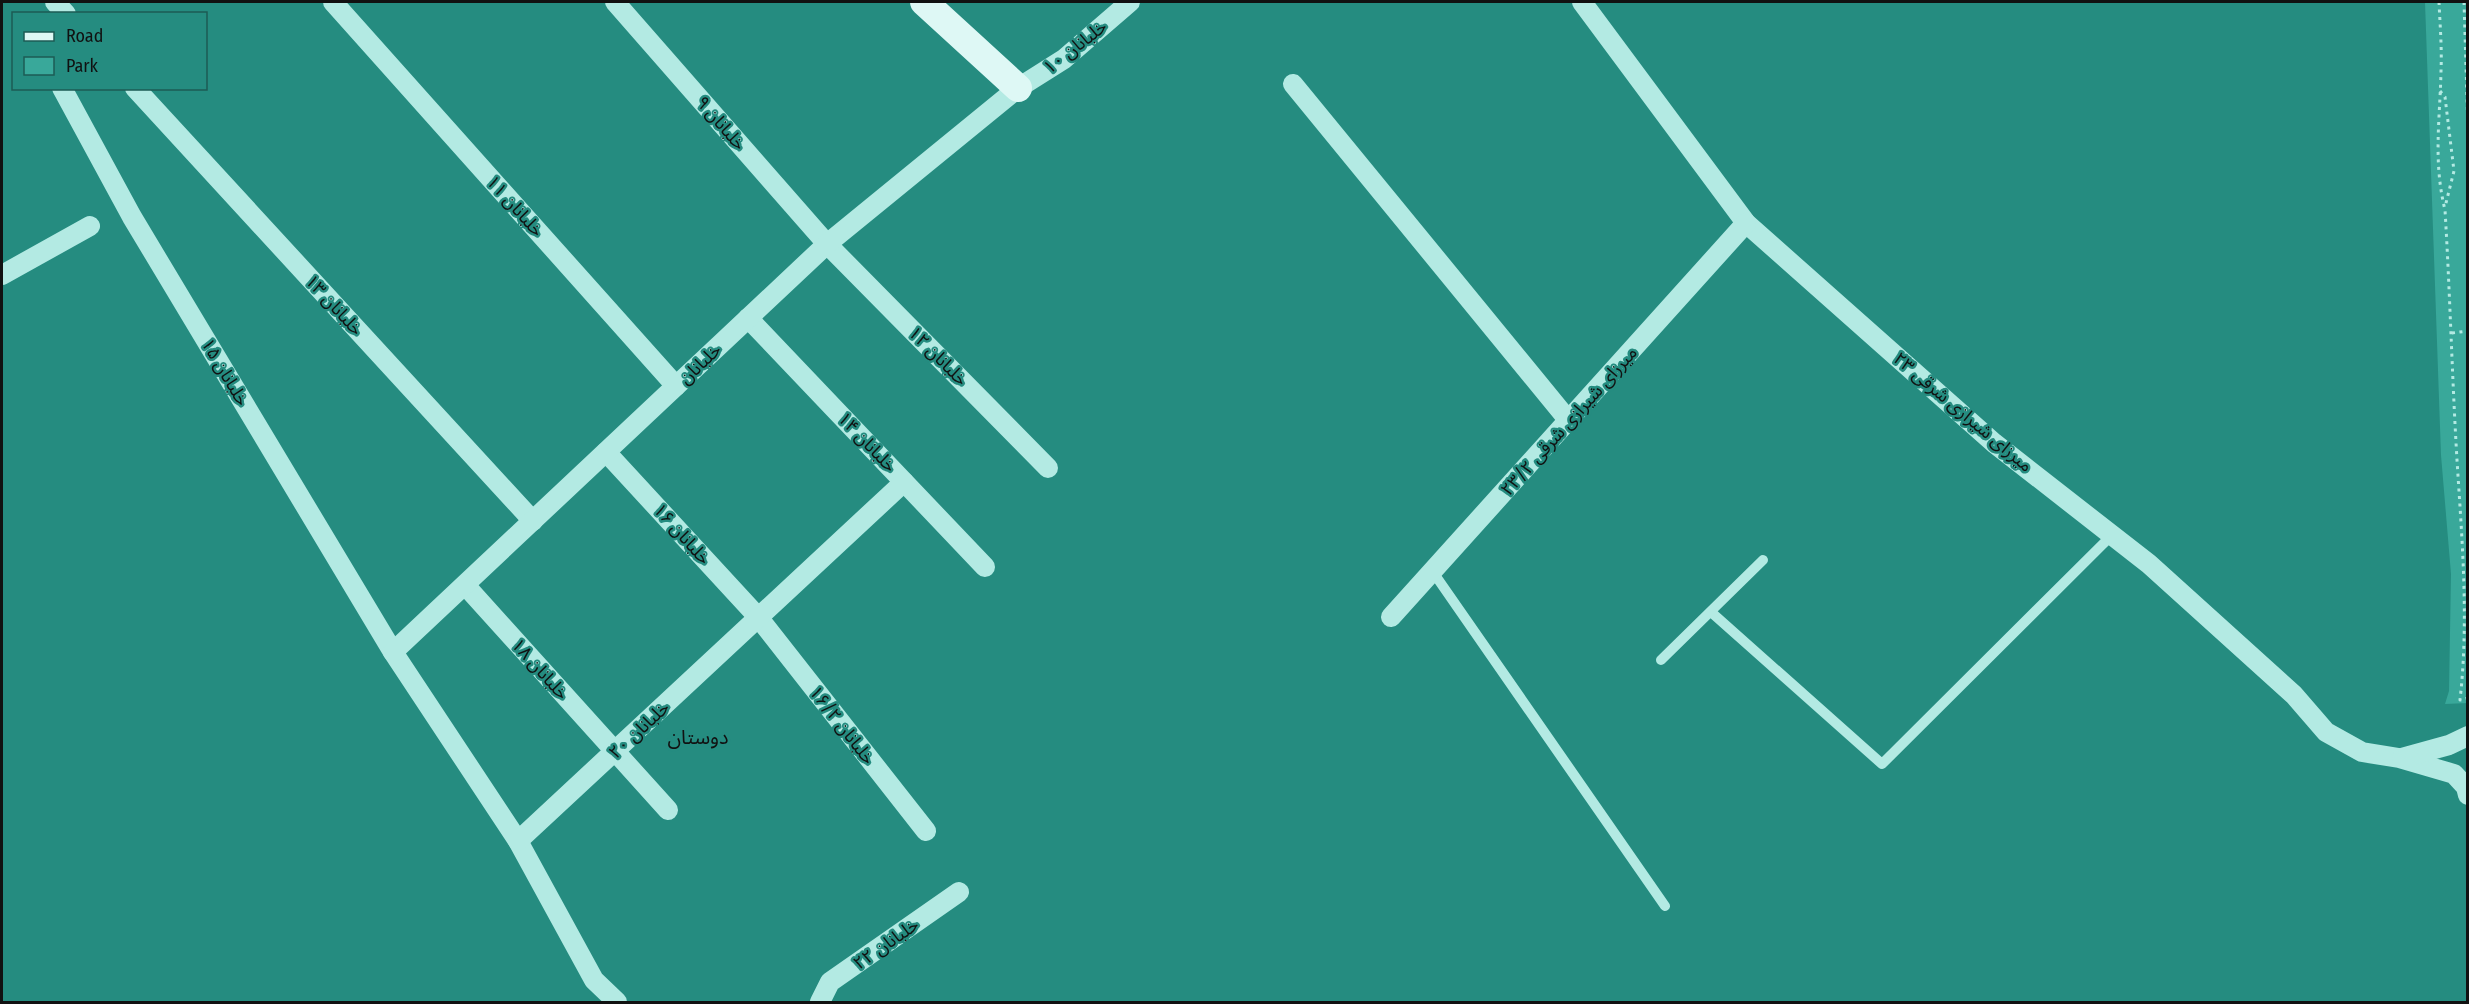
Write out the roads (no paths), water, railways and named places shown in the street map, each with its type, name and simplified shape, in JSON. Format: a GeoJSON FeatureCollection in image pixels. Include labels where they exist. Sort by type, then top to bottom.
{"type":"FeatureCollection","features":[{"type":"Feature","properties":{"kind":"street","name":"۱۱ خلبانان"},"geometry":{"type":"LineString","coordinates":[[333,2],[676,386]]}},
{"type":"Feature","properties":{"kind":"street","name":"۹ خلبانان"},"geometry":{"type":"LineString","coordinates":[[615,2],[827,244]]}},
{"type":"Feature","properties":{"kind":"street"},"geometry":{"type":"LineString","coordinates":[[924,2],[1018,88]]}},
{"type":"Feature","properties":{"kind":"street","name":"۱۰ خلبانان"},"geometry":{"type":"LineString","coordinates":[[1018,88],[1064,59],[1130,2]]}},
{"type":"Feature","properties":{"kind":"street","name":"۲۳ میرزای شیرازی شرقی"},"geometry":{"type":"LineString","coordinates":[[1582,2],[1746,223],[1994,442],[2089,514],[2111,536],[2149,564],[2294,695],[2326,732],[2361,752],[2399,758],[2454,774],[2466,787],[2468,795]]}},
{"type":"Feature","properties":{"kind":"street"},"geometry":{"type":"LineString","coordinates":[[1293,84],[1569,421]]}},
{"type":"Feature","properties":{"kind":"street","name":"خلبانان"},"geometry":{"type":"LineString","coordinates":[[393,652],[827,244],[1018,88]]}},
{"type":"Feature","properties":{"kind":"street","name":"۱۵ خلبانان"},"geometry":{"type":"LineString","coordinates":[[64,90],[132,217],[393,652],[518,841],[594,980],[617,1002]]}},
{"type":"Feature","properties":{"kind":"street","name":"۱۳ خلبانان"},"geometry":{"type":"LineString","coordinates":[[137,90],[533,521]]}},
{"type":"Feature","properties":{"kind":"street","name":"۲۳/۲ میرزای شیرازی شرقی"},"geometry":{"type":"LineString","coordinates":[[1391,617],[1746,223]]}},
{"type":"Feature","properties":{"kind":"street"},"geometry":{"type":"LineString","coordinates":[[2,275],[90,226]]}},
{"type":"Feature","properties":{"kind":"street","name":"۱۲ خلبانان"},"geometry":{"type":"LineString","coordinates":[[827,244],[1048,468]]}},
{"type":"Feature","properties":{"kind":"street","name":"۱۴ خلبانان"},"geometry":{"type":"LineString","coordinates":[[748,318],[985,567]]}},
{"type":"Feature","properties":{"kind":"street","name":"۱۶ خلبانان"},"geometry":{"type":"LineString","coordinates":[[606,452],[758,617]]}},
{"type":"Feature","properties":{"kind":"street","name":"۲۰ خلبانان"},"geometry":{"type":"LineString","coordinates":[[518,841],[904,482]]}},
{"type":"Feature","properties":{"kind":"street","name":"۱۸ خلبانان"},"geometry":{"type":"LineString","coordinates":[[465,585],[668,810]]}},
{"type":"Feature","properties":{"kind":"street","name":"۱۶/۲ خلبانان"},"geometry":{"type":"LineString","coordinates":[[758,617],[926,831]]}},
{"type":"Feature","properties":{"kind":"street"},"geometry":{"type":"LineString","coordinates":[[2399,758],[2449,745],[2468,736]]}},
{"type":"Feature","properties":{"kind":"street","name":"۲۲ خلبانان"},"geometry":{"type":"LineString","coordinates":[[820,1002],[830,982],[959,892]]}},
{"type":"Feature","properties":{"kind":"lane"},"geometry":{"type":"LineString","coordinates":[[1711,612],[1882,764],[2111,536]]}},
{"type":"Feature","properties":{"kind":"lane"},"geometry":{"type":"LineString","coordinates":[[1661,660],[1763,560]]}},
{"type":"Feature","properties":{"kind":"lane"},"geometry":{"type":"LineString","coordinates":[[1433,572],[1665,906]]}},
{"type":"Feature","properties":{"kind":"district","name":"دوستان"},"geometry":{"type":"Point","coordinates":[698,737]}}]}
